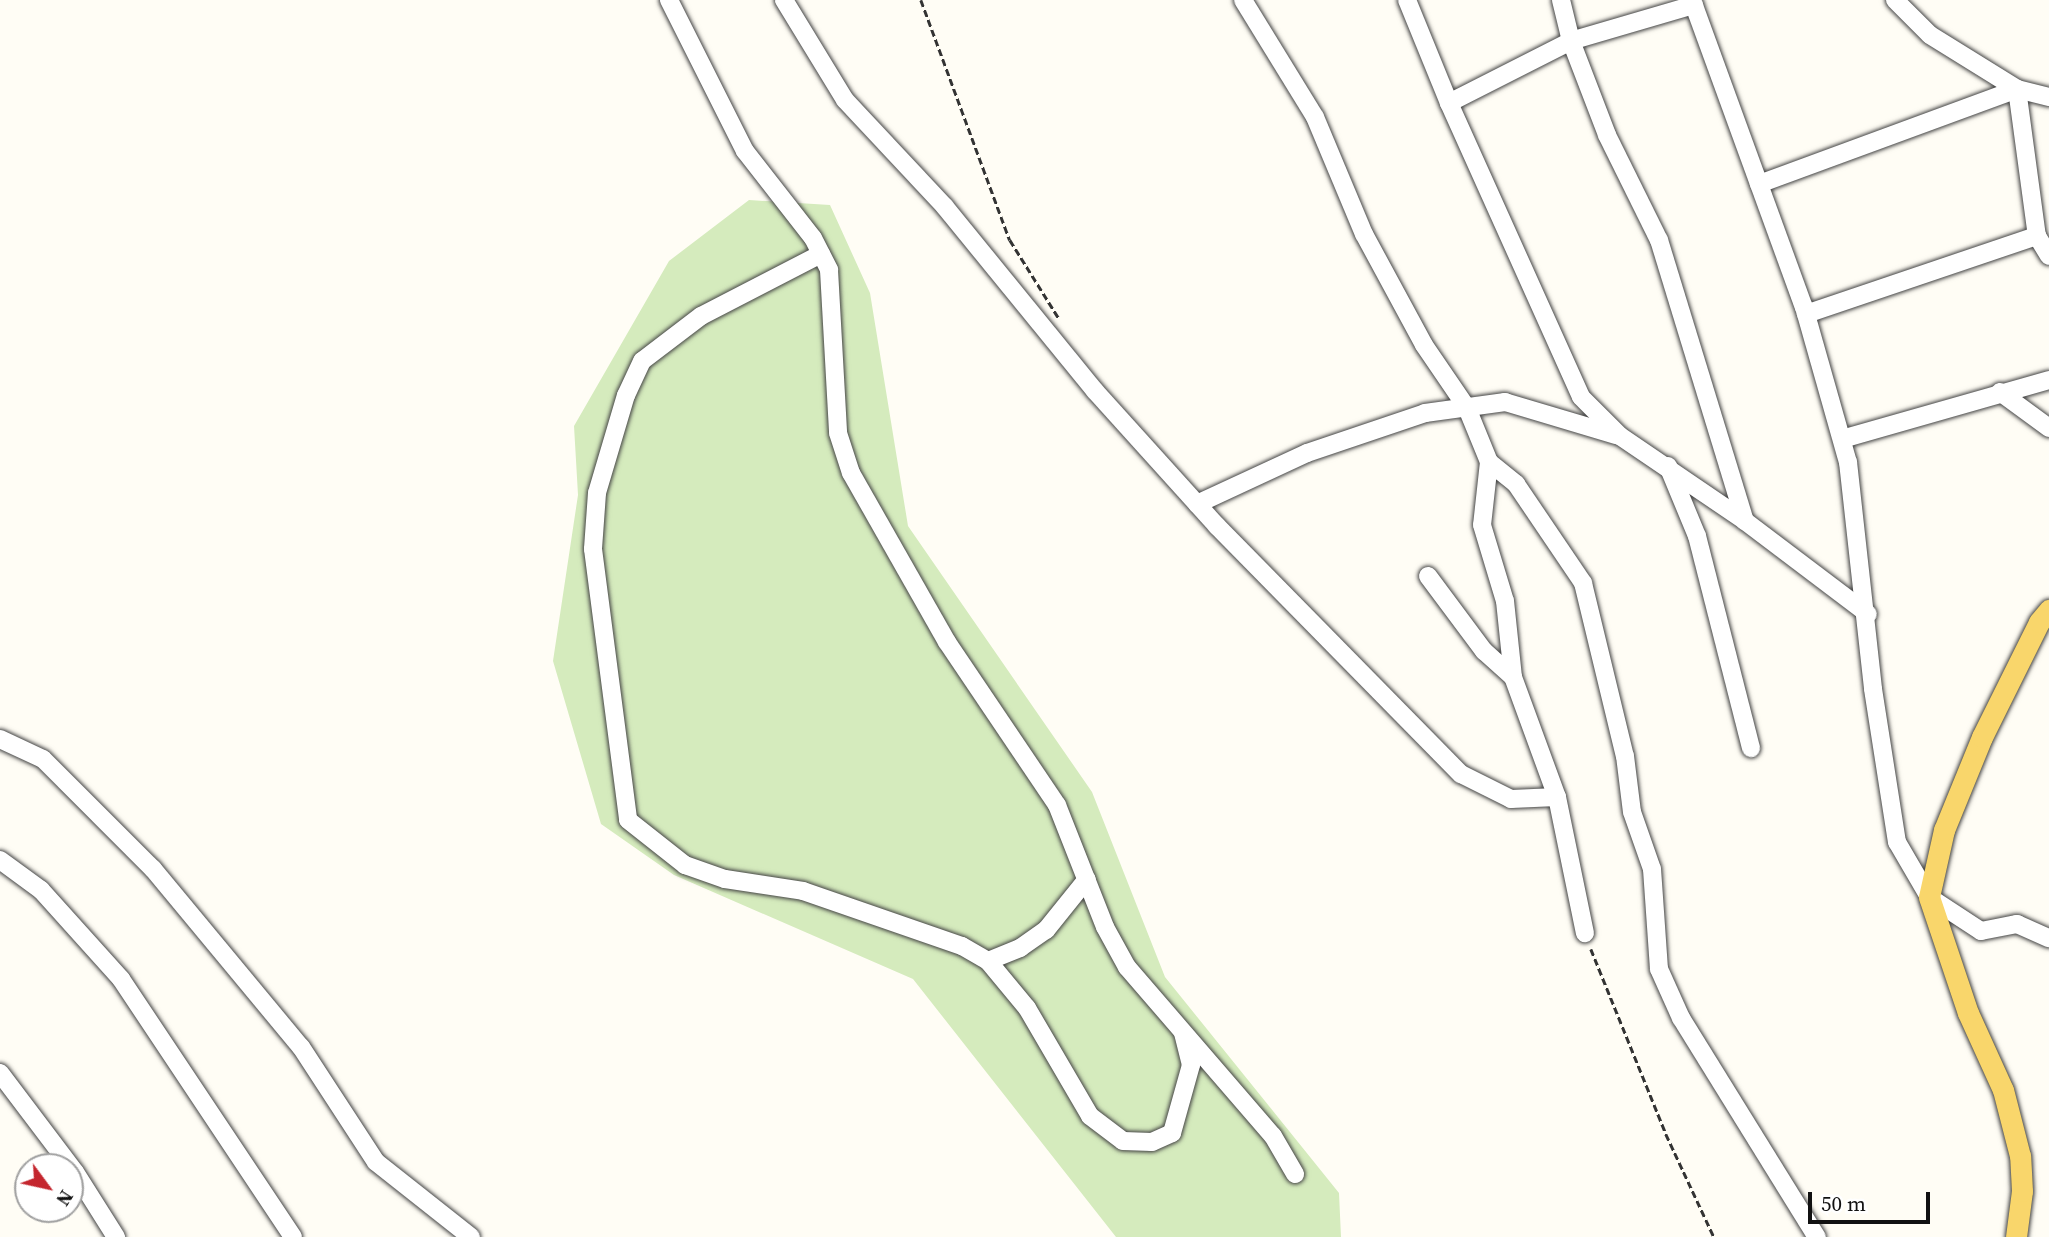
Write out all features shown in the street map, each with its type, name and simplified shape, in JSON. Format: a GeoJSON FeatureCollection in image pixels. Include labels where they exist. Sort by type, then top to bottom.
{"type":"FeatureCollection","features":[{"type":"Feature","properties":{"kind":"main road"},"geometry":{"type":"LineString","coordinates":[[2016,1237],[2022,1191],[2020,1156],[2003,1090],[1968,1013],[1929,897],[1944,830],[1982,737],[2039,622],[2049,610]]}},
{"type":"Feature","properties":{"kind":"street"},"geometry":{"type":"LineString","coordinates":[[669,0],[745,151],[821,254],[829,270],[838,433],[850,473],[947,642],[1058,805],[1087,879],[1127,967],[1273,1136],[1295,1174]]}},
{"type":"Feature","properties":{"kind":"street"},"geometry":{"type":"LineString","coordinates":[[784,0],[845,100],[945,207],[1095,391],[1198,503],[1461,774],[1511,799],[1557,797]]}},
{"type":"Feature","properties":{"kind":"street"},"geometry":{"type":"LineString","coordinates":[[1243,0],[1315,117],[1364,234],[1423,345],[1467,408],[1489,462],[1482,526],[1505,601],[1513,677],[1557,797],[1585,933]]}},
{"type":"Feature","properties":{"kind":"street"},"geometry":{"type":"LineString","coordinates":[[1407,0],[1449,103],[1581,397],[1620,436],[1745,520],[1868,614]]}},
{"type":"Feature","properties":{"kind":"street"},"geometry":{"type":"LineString","coordinates":[[1561,0],[1571,41],[1607,135],[1659,240],[1745,520]]}},
{"type":"Feature","properties":{"kind":"street"},"geometry":{"type":"LineString","coordinates":[[1895,0],[1930,35],[2017,89],[2049,97]]}},
{"type":"Feature","properties":{"kind":"street"},"geometry":{"type":"LineString","coordinates":[[1449,103],[1571,41],[1693,2],[1806,314],[1842,439],[1868,614],[1873,690],[1897,842],[1929,897],[1981,931],[2017,924],[2049,938]]}},
{"type":"Feature","properties":{"kind":"street"},"geometry":{"type":"LineString","coordinates":[[1759,184],[2017,89]]}},
{"type":"Feature","properties":{"kind":"street"},"geometry":{"type":"LineString","coordinates":[[2017,89],[2037,236],[2049,256]]}},
{"type":"Feature","properties":{"kind":"street"},"geometry":{"type":"LineString","coordinates":[[1806,314],[2037,236]]}},
{"type":"Feature","properties":{"kind":"street"},"geometry":{"type":"LineString","coordinates":[[821,254],[701,316],[642,361],[626,395],[597,493],[593,549],[628,820],[685,865],[725,879],[803,891],[962,946],[988,961],[1027,1008],[1090,1116],[1123,1141],[1153,1142],[1172,1133],[1191,1065],[1183,1033]]}},
{"type":"Feature","properties":{"kind":"street"},"geometry":{"type":"LineString","coordinates":[[1842,439],[2049,380]]}},
{"type":"Feature","properties":{"kind":"street"},"geometry":{"type":"LineString","coordinates":[[2000,392],[2049,428]]}},
{"type":"Feature","properties":{"kind":"street"},"geometry":{"type":"LineString","coordinates":[[1198,503],[1307,453],[1425,413],[1505,402],[1620,436]]}},
{"type":"Feature","properties":{"kind":"street"},"geometry":{"type":"LineString","coordinates":[[1489,462],[1516,484],[1583,583],[1625,756],[1632,812],[1652,869],[1659,969],[1681,1018],[1817,1237]]}},
{"type":"Feature","properties":{"kind":"street"},"geometry":{"type":"LineString","coordinates":[[1668,466],[1697,536],[1751,748]]}},
{"type":"Feature","properties":{"kind":"street"},"geometry":{"type":"LineString","coordinates":[[1428,576],[1484,651],[1513,677]]}},
{"type":"Feature","properties":{"kind":"street"},"geometry":{"type":"LineString","coordinates":[[0,739],[43,759],[153,869],[302,1048],[376,1162],[471,1237]]}},
{"type":"Feature","properties":{"kind":"street"},"geometry":{"type":"LineString","coordinates":[[0,860],[60,909],[121,979],[293,1237]]}},
{"type":"Feature","properties":{"kind":"street"},"geometry":{"type":"LineString","coordinates":[[988,961],[1020,948],[1046,930],[1087,879]]}},
{"type":"Feature","properties":{"kind":"street"},"geometry":{"type":"LineString","coordinates":[[0,1073],[75,1172],[116,1237]]}},
{"type":"Feature","properties":{"kind":"path"},"geometry":{"type":"LineString","coordinates":[[921,0],[1010,240],[1068,332]]}},
{"type":"Feature","properties":{"kind":"path"},"geometry":{"type":"LineString","coordinates":[[1585,933],[1666,1134],[1714,1237]]}},
{"type":"Feature","properties":{"kind":"green space"},"geometry":{"type":"Polygon","coordinates":[[[749,200],[830,205],[870,293],[908,526],[1092,792],[1165,977],[1339,1193],[1341,1237],[1116,1237],[913,979],[674,875],[601,824],[553,661],[578,495],[574,426],[669,261],[749,200]]]}}]}
